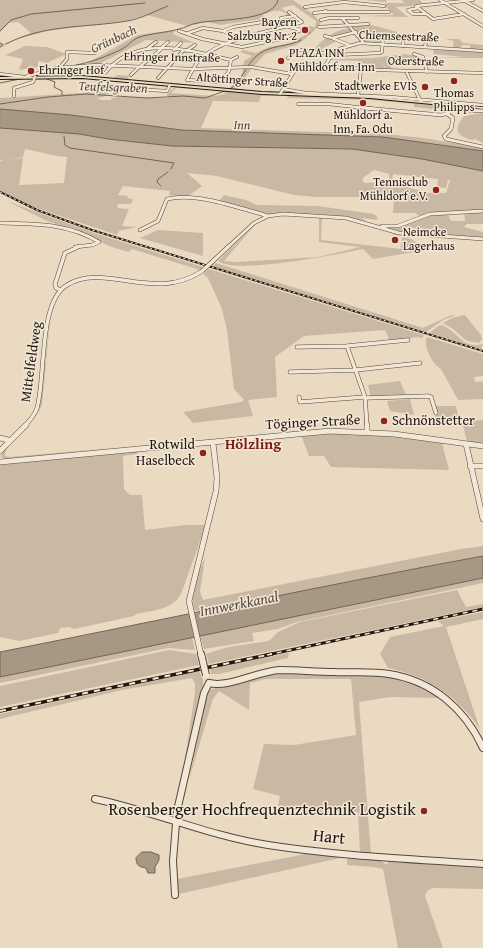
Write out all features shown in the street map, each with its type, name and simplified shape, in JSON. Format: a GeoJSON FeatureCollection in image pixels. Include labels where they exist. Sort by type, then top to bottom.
{"type":"FeatureCollection","features":[{"type":"Feature","properties":{"kind":"main road","name":"Altöttinger Straße"},"geometry":{"type":"LineString","coordinates":[[0,78],[82,77],[280,94],[383,98],[448,107],[483,106]]}},
{"type":"Feature","properties":{"kind":"street"},"geometry":{"type":"LineString","coordinates":[[440,0],[483,26]]}},
{"type":"Feature","properties":{"kind":"street"},"geometry":{"type":"LineString","coordinates":[[418,8],[416,6],[473,0]]}},
{"type":"Feature","properties":{"kind":"street"},"geometry":{"type":"LineString","coordinates":[[465,1],[483,11]]}},
{"type":"Feature","properties":{"kind":"street"},"geometry":{"type":"LineString","coordinates":[[305,7],[342,2],[384,6]]}},
{"type":"Feature","properties":{"kind":"street"},"geometry":{"type":"LineString","coordinates":[[356,10],[363,4]]}},
{"type":"Feature","properties":{"kind":"street"},"geometry":{"type":"LineString","coordinates":[[440,4],[449,6]]}},
{"type":"Feature","properties":{"kind":"street"},"geometry":{"type":"LineString","coordinates":[[477,7],[483,7]]}},
{"type":"Feature","properties":{"kind":"street"},"geometry":{"type":"LineString","coordinates":[[418,8],[424,14],[434,19],[464,14]]}},
{"type":"Feature","properties":{"kind":"street"},"geometry":{"type":"LineString","coordinates":[[418,8],[408,10],[414,14],[424,14]]}},
{"type":"Feature","properties":{"kind":"street"},"geometry":{"type":"LineString","coordinates":[[356,10],[358,18],[321,19],[343,19],[351,26],[364,43]]}},
{"type":"Feature","properties":{"kind":"street"},"geometry":{"type":"LineString","coordinates":[[314,13],[356,10],[389,12]]}},
{"type":"Feature","properties":{"kind":"street"},"geometry":{"type":"LineString","coordinates":[[231,60],[230,68],[225,78],[218,83],[187,80],[193,70],[194,65],[205,54],[223,43],[237,37],[290,27],[302,21],[289,12]]}},
{"type":"Feature","properties":{"kind":"street"},"geometry":{"type":"LineString","coordinates":[[281,18],[295,16]]}},
{"type":"Feature","properties":{"kind":"street"},"geometry":{"type":"LineString","coordinates":[[223,31],[233,27],[268,21],[308,32]]}},
{"type":"Feature","properties":{"kind":"street"},"geometry":{"type":"LineString","coordinates":[[478,22],[483,22]]}},
{"type":"Feature","properties":{"kind":"street"},"geometry":{"type":"LineString","coordinates":[[319,27],[368,24]]}},
{"type":"Feature","properties":{"kind":"street"},"geometry":{"type":"LineString","coordinates":[[188,33],[202,28],[223,31],[237,37]]}},
{"type":"Feature","properties":{"kind":"street"},"geometry":{"type":"LineString","coordinates":[[179,31],[199,38],[246,46],[285,38],[301,30]]}},
{"type":"Feature","properties":{"kind":"street"},"geometry":{"type":"LineString","coordinates":[[332,38],[356,32]]}},
{"type":"Feature","properties":{"kind":"street"},"geometry":{"type":"LineString","coordinates":[[288,58],[295,51],[300,50],[330,55],[380,53],[382,35],[404,36],[403,46]]}},
{"type":"Feature","properties":{"kind":"street"},"geometry":{"type":"LineString","coordinates":[[424,47],[427,35]]}},
{"type":"Feature","properties":{"kind":"street"},"geometry":{"type":"LineString","coordinates":[[325,36],[349,44]]}},
{"type":"Feature","properties":{"kind":"street"},"geometry":{"type":"LineString","coordinates":[[333,43],[338,40]]}},
{"type":"Feature","properties":{"kind":"street"},"geometry":{"type":"LineString","coordinates":[[148,48],[156,42]]}},
{"type":"Feature","properties":{"kind":"street"},"geometry":{"type":"LineString","coordinates":[[131,75],[142,63],[168,42]]}},
{"type":"Feature","properties":{"kind":"street","name":"Chiemseestraße"},"geometry":{"type":"LineString","coordinates":[[330,55],[349,44],[364,43],[382,43],[414,48],[424,47],[483,51]]}},
{"type":"Feature","properties":{"kind":"street"},"geometry":{"type":"LineString","coordinates":[[174,50],[181,44]]}},
{"type":"Feature","properties":{"kind":"street"},"geometry":{"type":"LineString","coordinates":[[158,78],[185,51],[195,45]]}},
{"type":"Feature","properties":{"kind":"street"},"geometry":{"type":"LineString","coordinates":[[409,47],[409,54],[424,57],[427,72]]}},
{"type":"Feature","properties":{"kind":"street"},"geometry":{"type":"LineString","coordinates":[[105,73],[110,66],[139,50],[148,48],[185,51],[231,60],[237,57]]}},
{"type":"Feature","properties":{"kind":"street"},"geometry":{"type":"LineString","coordinates":[[414,48],[414,54]]}},
{"type":"Feature","properties":{"kind":"street"},"geometry":{"type":"LineString","coordinates":[[62,67],[67,59],[66,53],[75,51],[95,53]]}},
{"type":"Feature","properties":{"kind":"street"},"geometry":{"type":"LineString","coordinates":[[325,66],[330,55]]}},
{"type":"Feature","properties":{"kind":"street","name":"Oderstraße"},"geometry":{"type":"LineString","coordinates":[[292,74],[301,64],[361,69],[483,73]]}},
{"type":"Feature","properties":{"kind":"street","name":"Ehringer Innstraße"},"geometry":{"type":"LineString","coordinates":[[25,77],[62,67],[110,66],[193,70],[248,67],[292,74]]}},
{"type":"Feature","properties":{"kind":"street"},"geometry":{"type":"LineString","coordinates":[[358,95],[361,69]]}},
{"type":"Feature","properties":{"kind":"street"},"geometry":{"type":"LineString","coordinates":[[406,71],[420,100]]}},
{"type":"Feature","properties":{"kind":"street"},"geometry":{"type":"LineString","coordinates":[[0,74],[25,77]]}},
{"type":"Feature","properties":{"kind":"street"},"geometry":{"type":"LineString","coordinates":[[280,94],[292,74]]}},
{"type":"Feature","properties":{"kind":"street"},"geometry":{"type":"LineString","coordinates":[[14,96],[14,88],[33,82],[34,77]]}},
{"type":"Feature","properties":{"kind":"street"},"geometry":{"type":"LineString","coordinates":[[85,86],[166,91],[170,85]]}},
{"type":"Feature","properties":{"kind":"street"},"geometry":{"type":"LineString","coordinates":[[283,89],[306,93],[358,95],[483,106]]}},
{"type":"Feature","properties":{"kind":"street"},"geometry":{"type":"LineString","coordinates":[[298,104],[328,104],[435,115],[447,114],[453,118],[450,129],[444,136],[446,139],[483,147]]}},
{"type":"Feature","properties":{"kind":"street"},"geometry":{"type":"LineString","coordinates":[[447,114],[448,107],[483,111]]}},
{"type":"Feature","properties":{"kind":"street"},"geometry":{"type":"LineString","coordinates":[[140,230],[158,221],[167,199],[175,197],[208,200],[268,216]]}},
{"type":"Feature","properties":{"kind":"street"},"geometry":{"type":"LineString","coordinates":[[0,223],[53,224],[90,236],[99,242],[97,244],[69,249],[65,253],[55,284],[56,288],[61,290],[76,282],[92,278],[112,278],[149,285],[165,285],[183,282],[202,271],[254,223],[268,216],[291,213],[323,215],[354,219],[380,226],[395,226],[430,214],[483,211]]}},
{"type":"Feature","properties":{"kind":"street"},"geometry":{"type":"LineString","coordinates":[[380,226],[384,229],[399,233],[483,239]]}},
{"type":"Feature","properties":{"kind":"street","name":"Mittelfeldweg"},"geometry":{"type":"LineString","coordinates":[[0,452],[8,440],[33,416],[37,409],[51,306],[53,298],[61,290]]}},
{"type":"Feature","properties":{"kind":"street"},"geometry":{"type":"LineString","coordinates":[[297,347],[347,346],[408,340]]}},
{"type":"Feature","properties":{"kind":"street"},"geometry":{"type":"LineString","coordinates":[[347,346],[365,397],[367,432]]}},
{"type":"Feature","properties":{"kind":"street"},"geometry":{"type":"LineString","coordinates":[[290,372],[356,370],[420,363]]}},
{"type":"Feature","properties":{"kind":"street"},"geometry":{"type":"LineString","coordinates":[[299,397],[300,402],[365,397],[429,396],[432,398],[436,413]]}},
{"type":"Feature","properties":{"kind":"street","name":"Töginger Straße"},"geometry":{"type":"LineString","coordinates":[[0,462],[213,443],[303,432],[367,432],[483,446]]}},
{"type":"Feature","properties":{"kind":"street"},"geometry":{"type":"LineString","coordinates":[[0,438],[8,440]]}},
{"type":"Feature","properties":{"kind":"street"},"geometry":{"type":"LineString","coordinates":[[213,443],[217,478],[216,491],[191,592],[190,609],[206,675],[210,683],[213,685],[255,673],[284,670],[317,672],[371,672],[400,676],[437,692],[458,709],[471,724],[483,748]]}},
{"type":"Feature","properties":{"kind":"street"},"geometry":{"type":"LineString","coordinates":[[466,444],[483,519]]}},
{"type":"Feature","properties":{"kind":"street"},"geometry":{"type":"LineString","coordinates":[[470,466],[483,466]]}},
{"type":"Feature","properties":{"kind":"street"},"geometry":{"type":"LineString","coordinates":[[175,895],[173,861],[176,822],[204,693],[210,683]]}},
{"type":"Feature","properties":{"kind":"street","name":"Hart"},"geometry":{"type":"LineString","coordinates":[[95,799],[123,805],[240,840],[292,848],[483,864]]}},
{"type":"Feature","properties":{"kind":"shaded area"},"geometry":{"type":"Polygon","coordinates":[[[0,0],[293,0],[313,14],[321,23],[312,33],[296,45],[265,54],[254,66],[243,67],[244,61],[252,56],[240,52],[243,50],[256,53],[269,47],[291,43],[310,32],[302,29],[307,26],[315,27],[316,21],[293,5],[281,8],[293,16],[290,17],[283,12],[277,11],[262,15],[267,18],[220,25],[208,22],[187,26],[147,15],[126,21],[47,31],[14,40],[0,48],[0,42],[3,44],[31,33],[18,22],[9,23],[0,32],[0,0]]]}},
{"type":"Feature","properties":{"kind":"shaded area"},"geometry":{"type":"Polygon","coordinates":[[[365,0],[387,0],[386,3],[405,3],[401,0],[420,0],[424,5],[414,4],[413,6],[396,7],[408,17],[359,16],[394,15],[384,5],[386,5],[385,2],[365,0]]]}},
{"type":"Feature","properties":{"kind":"shaded area"},"geometry":{"type":"Polygon","coordinates":[[[368,24],[397,32],[397,35],[382,34],[381,42],[365,42],[362,37],[371,36],[370,34],[359,34],[352,26],[368,24]]]}},
{"type":"Feature","properties":{"kind":"shaded area"},"geometry":{"type":"Polygon","coordinates":[[[351,28],[354,32],[331,38],[337,41],[323,48],[320,53],[312,51],[333,33],[351,28]]]}},
{"type":"Feature","properties":{"kind":"shaded area"},"geometry":{"type":"Polygon","coordinates":[[[175,30],[173,34],[195,43],[146,40],[97,65],[84,65],[137,35],[175,30]]]}},
{"type":"Feature","properties":{"kind":"shaded area"},"geometry":{"type":"Polygon","coordinates":[[[445,39],[459,39],[463,43],[483,45],[483,50],[470,49],[470,45],[462,45],[460,48],[453,47],[454,41],[445,39]]]}},
{"type":"Feature","properties":{"kind":"shaded area"},"geometry":{"type":"Polygon","coordinates":[[[25,46],[47,47],[66,54],[47,63],[38,61],[38,67],[19,70],[23,59],[5,55],[25,46]]]}},
{"type":"Feature","properties":{"kind":"shaded area"},"geometry":{"type":"Polygon","coordinates":[[[434,48],[483,52],[483,58],[433,58],[464,57],[433,54],[434,48]]]}},
{"type":"Feature","properties":{"kind":"shaded area"},"geometry":{"type":"Polygon","coordinates":[[[404,54],[419,56],[422,59],[392,58],[390,59],[391,70],[387,70],[380,60],[386,70],[357,68],[358,61],[330,60],[373,58],[404,54]]]}},
{"type":"Feature","properties":{"kind":"shaded area"},"geometry":{"type":"Polygon","coordinates":[[[243,68],[252,68],[236,91],[85,77],[113,78],[117,75],[130,76],[127,80],[228,89],[240,78],[243,68]]]}},
{"type":"Feature","properties":{"kind":"shaded area"},"geometry":{"type":"Polygon","coordinates":[[[175,87],[199,89],[176,88],[171,93],[215,96],[224,94],[226,91],[283,95],[261,96],[259,102],[213,101],[201,128],[385,134],[424,138],[483,148],[483,151],[383,137],[181,130],[71,115],[0,109],[0,98],[98,92],[109,93],[103,97],[97,98],[101,100],[110,100],[112,98],[119,97],[168,98],[169,97],[166,95],[175,87]]]}},
{"type":"Feature","properties":{"kind":"shaded area"},"geometry":{"type":"Polygon","coordinates":[[[288,95],[362,97],[440,106],[445,108],[447,112],[442,114],[442,110],[414,107],[414,104],[371,100],[287,98],[288,95]]]}},
{"type":"Feature","properties":{"kind":"shaded area"},"geometry":{"type":"Polygon","coordinates":[[[483,113],[483,143],[475,139],[472,140],[466,138],[459,134],[459,124],[464,116],[483,113]]]}},
{"type":"Feature","properties":{"kind":"shaded area"},"geometry":{"type":"Polygon","coordinates":[[[0,128],[79,134],[108,139],[172,146],[352,149],[422,159],[483,171],[483,210],[434,213],[420,216],[415,213],[393,213],[394,201],[396,197],[316,197],[294,195],[217,176],[187,173],[202,186],[187,197],[169,195],[170,191],[123,186],[118,195],[128,196],[127,198],[133,199],[131,204],[118,204],[117,208],[129,209],[122,226],[137,227],[119,231],[117,235],[30,206],[0,191],[0,161],[3,160],[0,160],[0,128]],[[25,149],[23,157],[10,159],[23,158],[19,185],[64,183],[67,157],[25,149]],[[374,170],[364,177],[362,181],[365,183],[389,182],[389,174],[374,170]],[[393,174],[392,184],[430,193],[446,193],[450,180],[448,180],[446,188],[437,187],[438,179],[393,174]]]}},
{"type":"Feature","properties":{"kind":"shaded area"},"geometry":{"type":"Polygon","coordinates":[[[224,195],[246,200],[257,205],[318,206],[374,214],[378,218],[376,220],[362,218],[366,221],[348,217],[313,214],[266,214],[218,202],[224,195]]]}},
{"type":"Feature","properties":{"kind":"shaded area"},"geometry":{"type":"Polygon","coordinates":[[[7,201],[97,234],[203,267],[200,270],[132,249],[128,252],[103,243],[96,238],[47,221],[7,201]]]}},
{"type":"Feature","properties":{"kind":"shaded area"},"geometry":{"type":"Polygon","coordinates":[[[483,211],[483,224],[467,224],[464,227],[483,232],[483,238],[442,235],[441,230],[412,228],[412,233],[386,229],[385,227],[399,226],[431,215],[448,214],[451,221],[465,221],[464,212],[483,211]]]}},
{"type":"Feature","properties":{"kind":"shaded area"},"geometry":{"type":"Polygon","coordinates":[[[319,216],[322,216],[321,240],[401,249],[402,236],[393,235],[393,232],[411,239],[426,250],[373,259],[363,249],[311,259],[265,265],[228,265],[218,261],[253,227],[224,261],[238,262],[318,257],[360,247],[319,242],[319,216]]]}},
{"type":"Feature","properties":{"kind":"shaded area"},"geometry":{"type":"Polygon","coordinates":[[[158,230],[203,233],[203,256],[140,238],[158,230]]]}},
{"type":"Feature","properties":{"kind":"shaded area"},"geometry":{"type":"Polygon","coordinates":[[[216,263],[423,328],[449,316],[457,315],[443,320],[426,332],[212,266],[216,263]]]}},
{"type":"Feature","properties":{"kind":"shaded area"},"geometry":{"type":"Polygon","coordinates":[[[209,269],[424,335],[422,338],[417,337],[390,341],[385,330],[304,336],[275,357],[277,397],[248,400],[253,416],[193,423],[183,412],[241,402],[244,400],[234,389],[227,330],[222,309],[208,278],[203,274],[209,269]]]}},
{"type":"Feature","properties":{"kind":"shaded area"},"geometry":{"type":"Polygon","coordinates":[[[51,311],[42,405],[34,418],[22,430],[35,416],[40,407],[51,311]]]}},
{"type":"Feature","properties":{"kind":"shaded area"},"geometry":{"type":"Polygon","coordinates":[[[465,315],[481,335],[482,339],[479,343],[467,341],[443,323],[452,318],[465,315]]]}},
{"type":"Feature","properties":{"kind":"shaded area"},"geometry":{"type":"Polygon","coordinates":[[[442,325],[465,342],[476,345],[483,344],[481,349],[430,333],[438,326],[442,325]]]}},
{"type":"Feature","properties":{"kind":"shaded area"},"geometry":{"type":"Polygon","coordinates":[[[427,337],[483,354],[483,376],[474,377],[475,382],[483,381],[483,399],[458,400],[441,369],[432,359],[427,350],[427,337]]]}},
{"type":"Feature","properties":{"kind":"shaded area"},"geometry":{"type":"Polygon","coordinates":[[[400,381],[406,395],[371,397],[368,385],[400,381]]]}},
{"type":"Feature","properties":{"kind":"shaded area"},"geometry":{"type":"Polygon","coordinates":[[[410,399],[414,415],[390,411],[387,401],[410,399]]]}},
{"type":"Feature","properties":{"kind":"shaded area"},"geometry":{"type":"Polygon","coordinates":[[[436,406],[456,406],[459,420],[436,418],[436,406]]]}},
{"type":"Feature","properties":{"kind":"shaded area"},"geometry":{"type":"Polygon","coordinates":[[[483,420],[483,444],[467,442],[462,421],[483,420]]]}},
{"type":"Feature","properties":{"kind":"shaded area"},"geometry":{"type":"Polygon","coordinates":[[[340,433],[376,435],[442,443],[449,470],[331,467],[324,456],[309,456],[301,435],[340,433]]]}},
{"type":"Feature","properties":{"kind":"shaded area"},"geometry":{"type":"Polygon","coordinates":[[[12,442],[7,449],[5,456],[9,457],[123,447],[5,459],[1,457],[2,452],[12,442]]]}},
{"type":"Feature","properties":{"kind":"shaded area"},"geometry":{"type":"Polygon","coordinates":[[[139,450],[137,454],[123,456],[124,489],[130,495],[142,495],[145,530],[186,525],[206,525],[181,594],[168,606],[136,614],[134,616],[74,629],[71,627],[60,628],[58,633],[19,641],[0,637],[0,465],[139,450]]]}},
{"type":"Feature","properties":{"kind":"shaded area"},"geometry":{"type":"Polygon","coordinates":[[[483,546],[483,556],[273,598],[195,611],[193,604],[195,584],[205,557],[200,592],[203,600],[461,549],[483,546]]]}},
{"type":"Feature","properties":{"kind":"shaded area"},"geometry":{"type":"Polygon","coordinates":[[[483,578],[483,583],[297,622],[278,629],[252,633],[254,641],[204,649],[200,636],[483,578]]]}},
{"type":"Feature","properties":{"kind":"shaded area"},"geometry":{"type":"Polygon","coordinates":[[[457,590],[466,607],[483,604],[483,607],[209,664],[206,654],[228,647],[269,641],[278,632],[300,622],[457,590]]]}},
{"type":"Feature","properties":{"kind":"shaded area"},"geometry":{"type":"Polygon","coordinates":[[[483,612],[483,619],[446,627],[480,729],[471,717],[451,697],[429,682],[388,668],[380,654],[390,637],[444,626],[438,621],[483,612]]]}},
{"type":"Feature","properties":{"kind":"shaded area"},"geometry":{"type":"Polygon","coordinates":[[[192,637],[195,650],[168,648],[0,683],[0,677],[192,637]]]}},
{"type":"Feature","properties":{"kind":"shaded area"},"geometry":{"type":"Polygon","coordinates":[[[169,650],[196,654],[199,665],[0,707],[0,686],[169,650]]]}},
{"type":"Feature","properties":{"kind":"shaded area"},"geometry":{"type":"Polygon","coordinates":[[[289,653],[288,658],[219,674],[211,674],[210,668],[289,653]]]}},
{"type":"Feature","properties":{"kind":"shaded area"},"geometry":{"type":"Polygon","coordinates":[[[199,671],[203,680],[203,690],[182,778],[195,693],[195,684],[192,678],[122,690],[0,719],[0,714],[199,671]]]}},
{"type":"Feature","properties":{"kind":"shaded area"},"geometry":{"type":"Polygon","coordinates":[[[272,673],[390,676],[420,686],[439,698],[390,697],[359,702],[371,853],[360,852],[358,812],[307,812],[278,806],[280,796],[253,789],[264,744],[294,745],[356,735],[351,679],[266,679],[250,683],[249,710],[219,691],[213,699],[189,780],[208,690],[272,673]]]}},
{"type":"Feature","properties":{"kind":"shaded area"},"geometry":{"type":"Polygon","coordinates":[[[311,853],[340,858],[179,894],[177,879],[311,853]]]}},
{"type":"Feature","properties":{"kind":"shaded area"},"geometry":{"type":"Polygon","coordinates":[[[347,859],[380,860],[387,865],[389,861],[483,867],[483,889],[432,888],[427,891],[425,896],[443,948],[398,948],[383,869],[347,865],[347,859]]]}},
{"type":"Feature","properties":{"kind":"water"},"geometry":{"type":"Polygon","coordinates":[[[0,109],[71,115],[181,130],[383,137],[483,151],[483,171],[422,159],[352,149],[172,146],[108,139],[79,134],[0,128],[0,109]]]}},
{"type":"Feature","properties":{"kind":"water","name":"Innwerkkanal"},"geometry":{"type":"Polygon","coordinates":[[[483,556],[483,578],[0,677],[0,652],[483,556]]]}},
{"type":"Feature","properties":{"kind":"water"},"geometry":{"type":"Polygon","coordinates":[[[142,852],[151,852],[159,855],[159,860],[155,867],[155,873],[148,873],[146,868],[137,864],[136,858],[142,852]]]}},
{"type":"Feature","properties":{"kind":"waterway","name":"Grünbach"},"geometry":{"type":"LineString","coordinates":[[76,65],[111,54],[124,48],[135,39],[142,36],[184,28],[197,23],[255,16],[274,7],[278,0]]}},
{"type":"Feature","properties":{"kind":"waterway"},"geometry":{"type":"LineString","coordinates":[[0,31],[11,20],[31,14],[145,3]]}},
{"type":"Feature","properties":{"kind":"waterway"},"geometry":{"type":"LineString","coordinates":[[6,44],[35,33],[50,30],[132,20],[168,6]]}},
{"type":"Feature","properties":{"kind":"waterway","name":"Teufelsgraben"},"geometry":{"type":"LineString","coordinates":[[229,90],[238,82],[251,62],[259,54],[269,49],[301,40]]}},
{"type":"Feature","properties":{"kind":"waterway","name":"Grünbach"},"geometry":{"type":"LineString","coordinates":[[31,77],[62,69]]}},
{"type":"Feature","properties":{"kind":"waterway","name":"Grünbach"},"geometry":{"type":"LineString","coordinates":[[0,83],[25,78]]}},
{"type":"Feature","properties":{"kind":"waterway"},"geometry":{"type":"LineString","coordinates":[[47,79],[55,82],[54,87],[62,91],[62,95]]}},
{"type":"Feature","properties":{"kind":"waterway","name":"Teufelsgraben"},"geometry":{"type":"LineString","coordinates":[[0,104],[48,97],[86,94],[147,98],[183,96],[205,98],[225,91]]}},
{"type":"Feature","properties":{"kind":"waterway"},"geometry":{"type":"LineString","coordinates":[[64,136],[65,145],[70,148],[174,163],[171,169]]}},
{"type":"Feature","properties":{"kind":"waterway"},"geometry":{"type":"LineString","coordinates":[[161,186],[157,182],[158,179],[168,172]]}},
{"type":"Feature","properties":{"kind":"railway"},"geometry":{"type":"LineString","coordinates":[[0,192],[37,210],[92,230],[483,351]]}},
{"type":"Feature","properties":{"kind":"railway"},"geometry":{"type":"LineString","coordinates":[[267,655],[483,609]]}},
{"type":"Feature","properties":{"kind":"railway"},"geometry":{"type":"LineString","coordinates":[[0,711],[272,654]]}},
{"type":"Feature","properties":{"kind":"place","name":"Bayern Salzburg Nr. 2"},"geometry":{"type":"Point","coordinates":[305,30]}},
{"type":"Feature","properties":{"kind":"place","name":"PLAZA INN Mühldorf am Inn"},"geometry":{"type":"Point","coordinates":[281,61]}},
{"type":"Feature","properties":{"kind":"place","name":"Ehringer Hof"},"geometry":{"type":"Point","coordinates":[31,71]}},
{"type":"Feature","properties":{"kind":"place","name":"Thomas Philipps"},"geometry":{"type":"Point","coordinates":[454,81]}},
{"type":"Feature","properties":{"kind":"place","name":"Stadtwerke EVIS"},"geometry":{"type":"Point","coordinates":[425,87]}},
{"type":"Feature","properties":{"kind":"place","name":"Mühldorf a. Inn, Fa. Odu"},"geometry":{"type":"Point","coordinates":[363,103]}},
{"type":"Feature","properties":{"kind":"place","name":"Tennisclub Mühldorf e.V."},"geometry":{"type":"Point","coordinates":[436,190]}},
{"type":"Feature","properties":{"kind":"place","name":"Neimcke Lagerhaus"},"geometry":{"type":"Point","coordinates":[395,240]}},
{"type":"Feature","properties":{"kind":"place","name":"Schnönstetter"},"geometry":{"type":"Point","coordinates":[384,421]}},
{"type":"Feature","properties":{"kind":"place","name":"Rotwild Haselbeck"},"geometry":{"type":"Point","coordinates":[203,453]}},
{"type":"Feature","properties":{"kind":"place","name":"Rosenberger Hochfrequenztechnik Logistik"},"geometry":{"type":"Point","coordinates":[424,811]}},
{"type":"Feature","properties":{"kind":"district","name":"Hölzling"},"geometry":{"type":"Point","coordinates":[253,445]}},
{"type":"Feature","properties":{"kind":"water label","name":"Inn"},"geometry":{"type":"Point","coordinates":[242,126]}}]}
